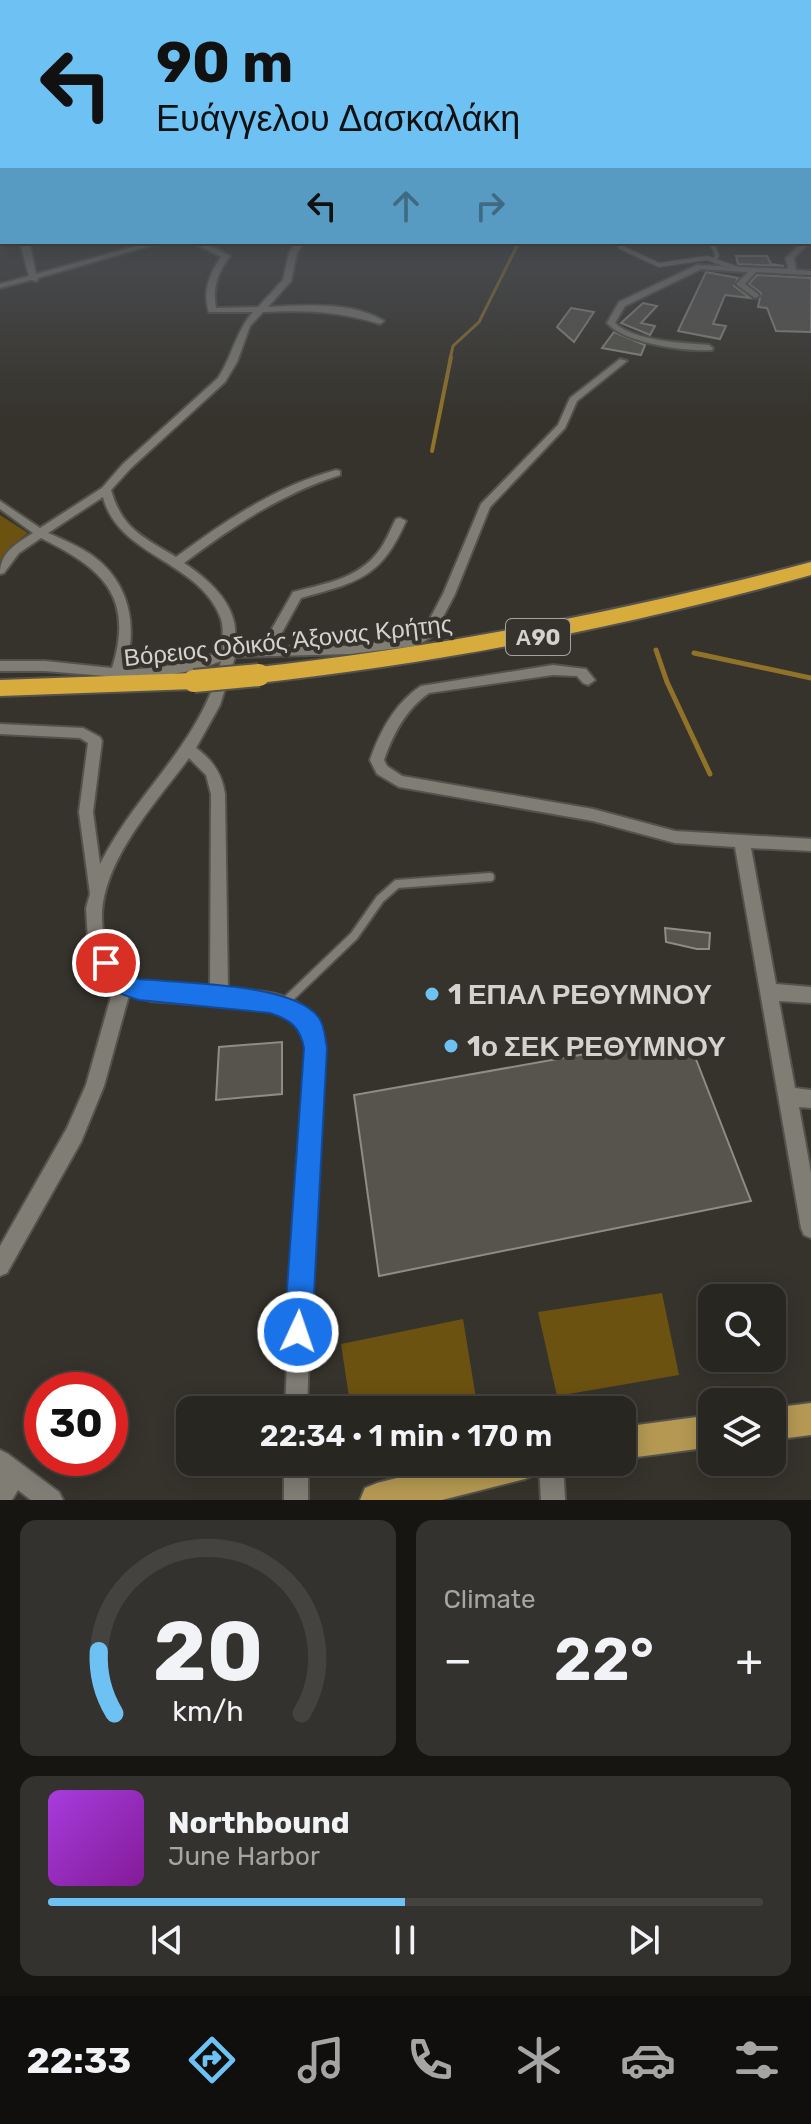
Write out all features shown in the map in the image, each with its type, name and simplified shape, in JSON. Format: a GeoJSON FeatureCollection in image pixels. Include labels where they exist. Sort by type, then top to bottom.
{"type":"FeatureCollection","features":[{"type":"Feature","properties":{"kind":"highway","name":"Βόρειος Οδικός Άξονας Κρήτης"},"geometry":{"type":"LineString","coordinates":[[0,688],[194,681],[392,661],[545,635],[652,611],[811,568]]}},
{"type":"Feature","properties":{"kind":"main road"},"geometry":{"type":"LineString","coordinates":[[786,1422],[811,1419]]}},
{"type":"Feature","properties":{"kind":"main road"},"geometry":{"type":"LineString","coordinates":[[636,1441],[698,1433]]}},
{"type":"Feature","properties":{"kind":"main road"},"geometry":{"type":"LineString","coordinates":[[377,1500],[470,1476]]}},
{"type":"Feature","properties":{"kind":"street"},"geometry":{"type":"LineString","coordinates":[[0,286],[34,279]]}},
{"type":"Feature","properties":{"kind":"street"},"geometry":{"type":"LineString","coordinates":[[215,279],[210,308],[358,312],[380,321]]}},
{"type":"Feature","properties":{"kind":"street"},"geometry":{"type":"LineString","coordinates":[[0,570],[15,550],[106,490],[127,466],[222,380],[233,362],[246,325],[274,299],[287,279]]}},
{"type":"Feature","properties":{"kind":"street"},"geometry":{"type":"LineString","coordinates":[[672,279],[622,304],[611,323],[617,331],[640,337],[709,348]]}},
{"type":"Feature","properties":{"kind":"street"},"geometry":{"type":"LineString","coordinates":[[745,279],[740,284],[755,296]]}},
{"type":"Feature","properties":{"kind":"street"},"geometry":{"type":"LineString","coordinates":[[0,666],[45,666],[141,674],[197,665],[229,653],[395,646],[416,642],[429,633],[449,594],[485,506],[562,426],[573,400],[623,361]]}},
{"type":"Feature","properties":{"kind":"street"},"geometry":{"type":"LineString","coordinates":[[177,562],[264,501],[297,485],[336,473]]}},
{"type":"Feature","properties":{"kind":"street"},"geometry":{"type":"LineString","coordinates":[[106,490],[106,501],[126,529],[206,583],[220,602],[229,628],[229,653],[205,723],[117,844],[105,866],[95,922],[101,950],[111,972],[123,984],[156,992],[281,1005],[303,1016],[311,1025],[315,1048],[304,1209],[297,1396]]}},
{"type":"Feature","properties":{"kind":"street"},"geometry":{"type":"LineString","coordinates":[[0,504],[40,533],[90,560],[115,585],[122,597],[127,623],[123,658],[117,673]]}},
{"type":"Feature","properties":{"kind":"street"},"geometry":{"type":"LineString","coordinates":[[265,652],[297,595],[341,584],[367,573],[389,543],[400,521]]}},
{"type":"Feature","properties":{"kind":"street"},"geometry":{"type":"LineString","coordinates":[[588,680],[581,672],[553,670],[426,689],[411,697],[381,746],[377,760],[382,770],[399,781],[593,815],[675,837],[811,845]]}},
{"type":"Feature","properties":{"kind":"street"},"geometry":{"type":"LineString","coordinates":[[0,729],[83,733],[95,741],[86,812],[97,898]]}},
{"type":"Feature","properties":{"kind":"street"},"geometry":{"type":"LineString","coordinates":[[187,750],[211,769],[216,777],[219,998]]}},
{"type":"Feature","properties":{"kind":"street"},"geometry":{"type":"LineString","coordinates":[[742,841],[811,1228]]}},
{"type":"Feature","properties":{"kind":"street"},"geometry":{"type":"LineString","coordinates":[[0,1266],[74,1135],[95,1086],[123,984]]}},
{"type":"Feature","properties":{"kind":"street"},"geometry":{"type":"LineString","coordinates":[[768,992],[811,995]]}},
{"type":"Feature","properties":{"kind":"street"},"geometry":{"type":"LineString","coordinates":[[787,1097],[811,1099]]}},
{"type":"Feature","properties":{"kind":"street"},"geometry":{"type":"LineString","coordinates":[[0,1498],[7,1467],[51,1500]]}},
{"type":"Feature","properties":{"kind":"street"},"geometry":{"type":"LineString","coordinates":[[296,1476],[296,1500]]}},
{"type":"Feature","properties":{"kind":"street"},"geometry":{"type":"LineString","coordinates":[[552,1476],[553,1500]]}},
{"type":"Feature","properties":{"kind":"lane"},"geometry":{"type":"LineString","coordinates":[[281,1005],[354,936],[380,899],[397,884],[490,877]]}},
{"type":"Feature","properties":{"kind":"shaded area"},"geometry":{"type":"Polygon","coordinates":[[[0,515],[28,533],[10,547],[0,562],[0,515]]]}},
{"type":"Feature","properties":{"kind":"shaded area"},"geometry":{"type":"Polygon","coordinates":[[[662,1293],[679,1375],[557,1396],[538,1312],[662,1293]]]}},
{"type":"Feature","properties":{"kind":"shaded area"},"geometry":{"type":"Polygon","coordinates":[[[463,1319],[476,1396],[349,1396],[341,1344],[463,1319]]]}},
{"type":"Feature","properties":{"kind":"building"},"geometry":{"type":"Polygon","coordinates":[[[703,279],[738,279],[734,286],[750,298],[725,295],[713,324],[726,326],[720,339],[678,331],[703,279]]]}},
{"type":"Feature","properties":{"kind":"building"},"geometry":{"type":"Polygon","coordinates":[[[753,279],[811,279],[811,332],[776,331],[767,308],[758,307],[761,293],[749,284],[753,279]]]}},
{"type":"Feature","properties":{"kind":"building"},"geometry":{"type":"Polygon","coordinates":[[[643,303],[657,306],[641,323],[655,326],[650,335],[621,323],[643,303]]]}},
{"type":"Feature","properties":{"kind":"building"},"geometry":{"type":"Polygon","coordinates":[[[571,308],[594,312],[574,342],[557,327],[571,308]]]}},
{"type":"Feature","properties":{"kind":"building"},"geometry":{"type":"Polygon","coordinates":[[[614,332],[645,345],[641,355],[602,348],[614,332]]]}},
{"type":"Feature","properties":{"kind":"building"},"geometry":{"type":"Polygon","coordinates":[[[665,928],[710,933],[709,949],[666,942],[665,928]]]}},
{"type":"Feature","properties":{"kind":"building"},"geometry":{"type":"Polygon","coordinates":[[[687,1036],[751,1201],[379,1276],[354,1095],[687,1036]]]}},
{"type":"Feature","properties":{"kind":"building"},"geometry":{"type":"Polygon","coordinates":[[[282,1042],[282,1094],[216,1100],[219,1047],[282,1042]]]}},
{"type":"Feature","properties":{"kind":"waterway"},"geometry":{"type":"LineString","coordinates":[[450,359],[453,346],[479,322],[500,279]]}},
{"type":"Feature","properties":{"kind":"waterway"},"geometry":{"type":"LineString","coordinates":[[432,451],[451,357]]}},
{"type":"Feature","properties":{"kind":"waterway"},"geometry":{"type":"LineString","coordinates":[[656,650],[667,682],[710,774]]}},
{"type":"Feature","properties":{"kind":"waterway"},"geometry":{"type":"LineString","coordinates":[[694,653],[811,678]]}},
{"type":"Feature","properties":{"kind":"place","name":"1 ΕΠΑΛ ΡΕΘΥΜΝΟΥ"},"geometry":{"type":"Point","coordinates":[432,994]}},
{"type":"Feature","properties":{"kind":"place","name":"1ο ΣΕΚ ΡΕΘΥΜΝΟΥ"},"geometry":{"type":"Point","coordinates":[451,1046]}},
{"type":"Feature","properties":{"kind":"route"},"geometry":{"type":"LineString","coordinates":[[106,963],[117,980],[139,989],[270,1002],[293,1010],[311,1025],[315,1048],[298,1332]]}}]}
